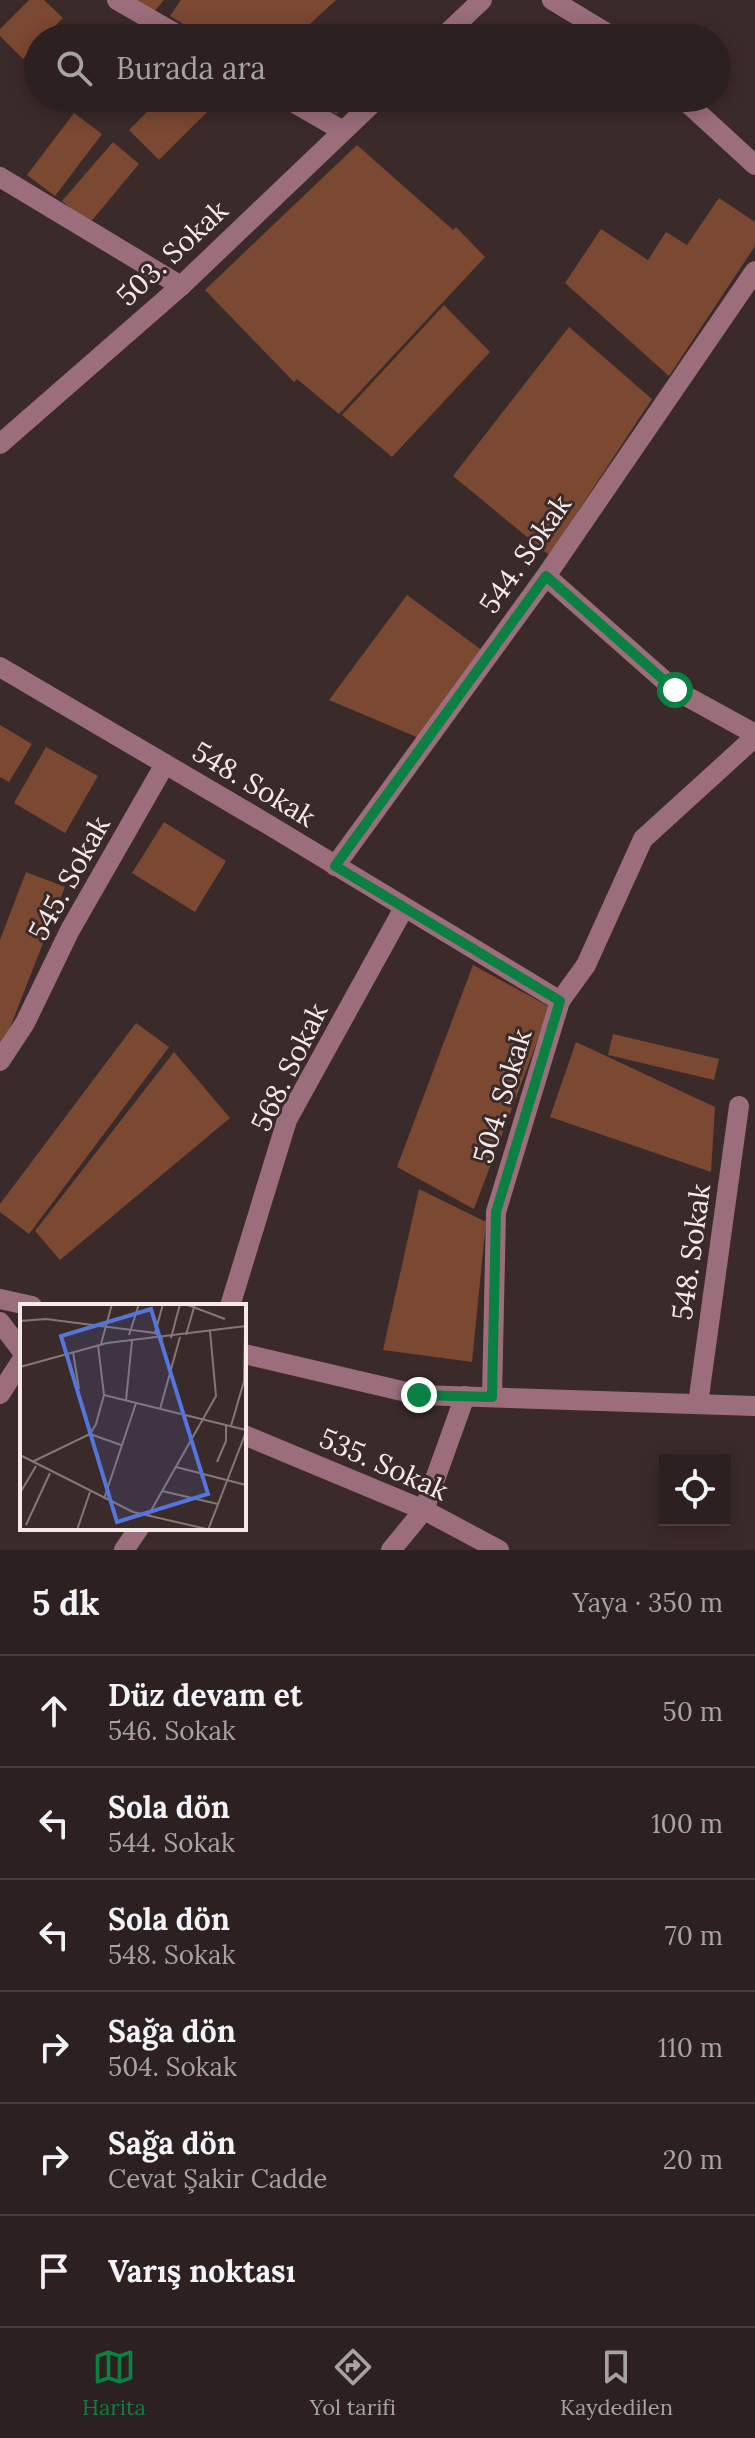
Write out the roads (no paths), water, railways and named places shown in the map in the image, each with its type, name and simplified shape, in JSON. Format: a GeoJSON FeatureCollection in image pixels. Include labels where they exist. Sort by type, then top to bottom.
{"type":"FeatureCollection","features":[{"type":"Feature","properties":{"kind":"street"},"geometry":{"type":"LineString","coordinates":[[117,0],[159,24]]}},
{"type":"Feature","properties":{"kind":"street"},"geometry":{"type":"LineString","coordinates":[[457,24],[482,0]]}},
{"type":"Feature","properties":{"kind":"street"},"geometry":{"type":"LineString","coordinates":[[552,0],[592,24]]}},
{"type":"Feature","properties":{"kind":"street"},"geometry":{"type":"LineString","coordinates":[[310,112],[343,131]]}},
{"type":"Feature","properties":{"kind":"street","name":"503. Sokak"},"geometry":{"type":"LineString","coordinates":[[0,444],[181,286],[363,112]]}},
{"type":"Feature","properties":{"kind":"street"},"geometry":{"type":"LineString","coordinates":[[697,112],[755,165]]}},
{"type":"Feature","properties":{"kind":"street"},"geometry":{"type":"LineString","coordinates":[[0,177],[181,286]]}},
{"type":"Feature","properties":{"kind":"street","name":"544. Sokak"},"geometry":{"type":"LineString","coordinates":[[335,866],[546,576],[755,271]]}},
{"type":"Feature","properties":{"kind":"street"},"geometry":{"type":"LineString","coordinates":[[546,576],[675,690],[755,735]]}},
{"type":"Feature","properties":{"kind":"street","name":"548. Sokak"},"geometry":{"type":"LineString","coordinates":[[0,667],[560,1001]]}},
{"type":"Feature","properties":{"kind":"street","name":"504. Sokak"},"geometry":{"type":"LineString","coordinates":[[492,1397],[496,1212],[560,1001],[586,965],[643,839],[755,735]]}},
{"type":"Feature","properties":{"kind":"street","name":"545. Sokak"},"geometry":{"type":"LineString","coordinates":[[0,1061],[25,1023],[70,930],[165,764]]}},
{"type":"Feature","properties":{"kind":"street","name":"568. Sokak"},"geometry":{"type":"LineString","coordinates":[[231,1304],[287,1120],[404,908]]}},
{"type":"Feature","properties":{"kind":"street","name":"548. Sokak"},"geometry":{"type":"LineString","coordinates":[[698,1404],[739,1106]]}},
{"type":"Feature","properties":{"kind":"street"},"geometry":{"type":"LineString","coordinates":[[0,1299],[23,1304]]}},
{"type":"Feature","properties":{"kind":"street"},"geometry":{"type":"LineString","coordinates":[[0,1322],[20,1348]]}},
{"type":"Feature","properties":{"kind":"street"},"geometry":{"type":"LineString","coordinates":[[246,1358],[419,1395],[755,1406]]}},
{"type":"Feature","properties":{"kind":"street"},"geometry":{"type":"LineString","coordinates":[[0,1394],[20,1363]]}},
{"type":"Feature","properties":{"kind":"street"},"geometry":{"type":"LineString","coordinates":[[391,1550],[424,1510],[465,1396]]}},
{"type":"Feature","properties":{"kind":"street","name":"535. Sokak"},"geometry":{"type":"LineString","coordinates":[[246,1436],[424,1510],[499,1550]]}},
{"type":"Feature","properties":{"kind":"street"},"geometry":{"type":"LineString","coordinates":[[124,1550],[138,1530]]}}]}
